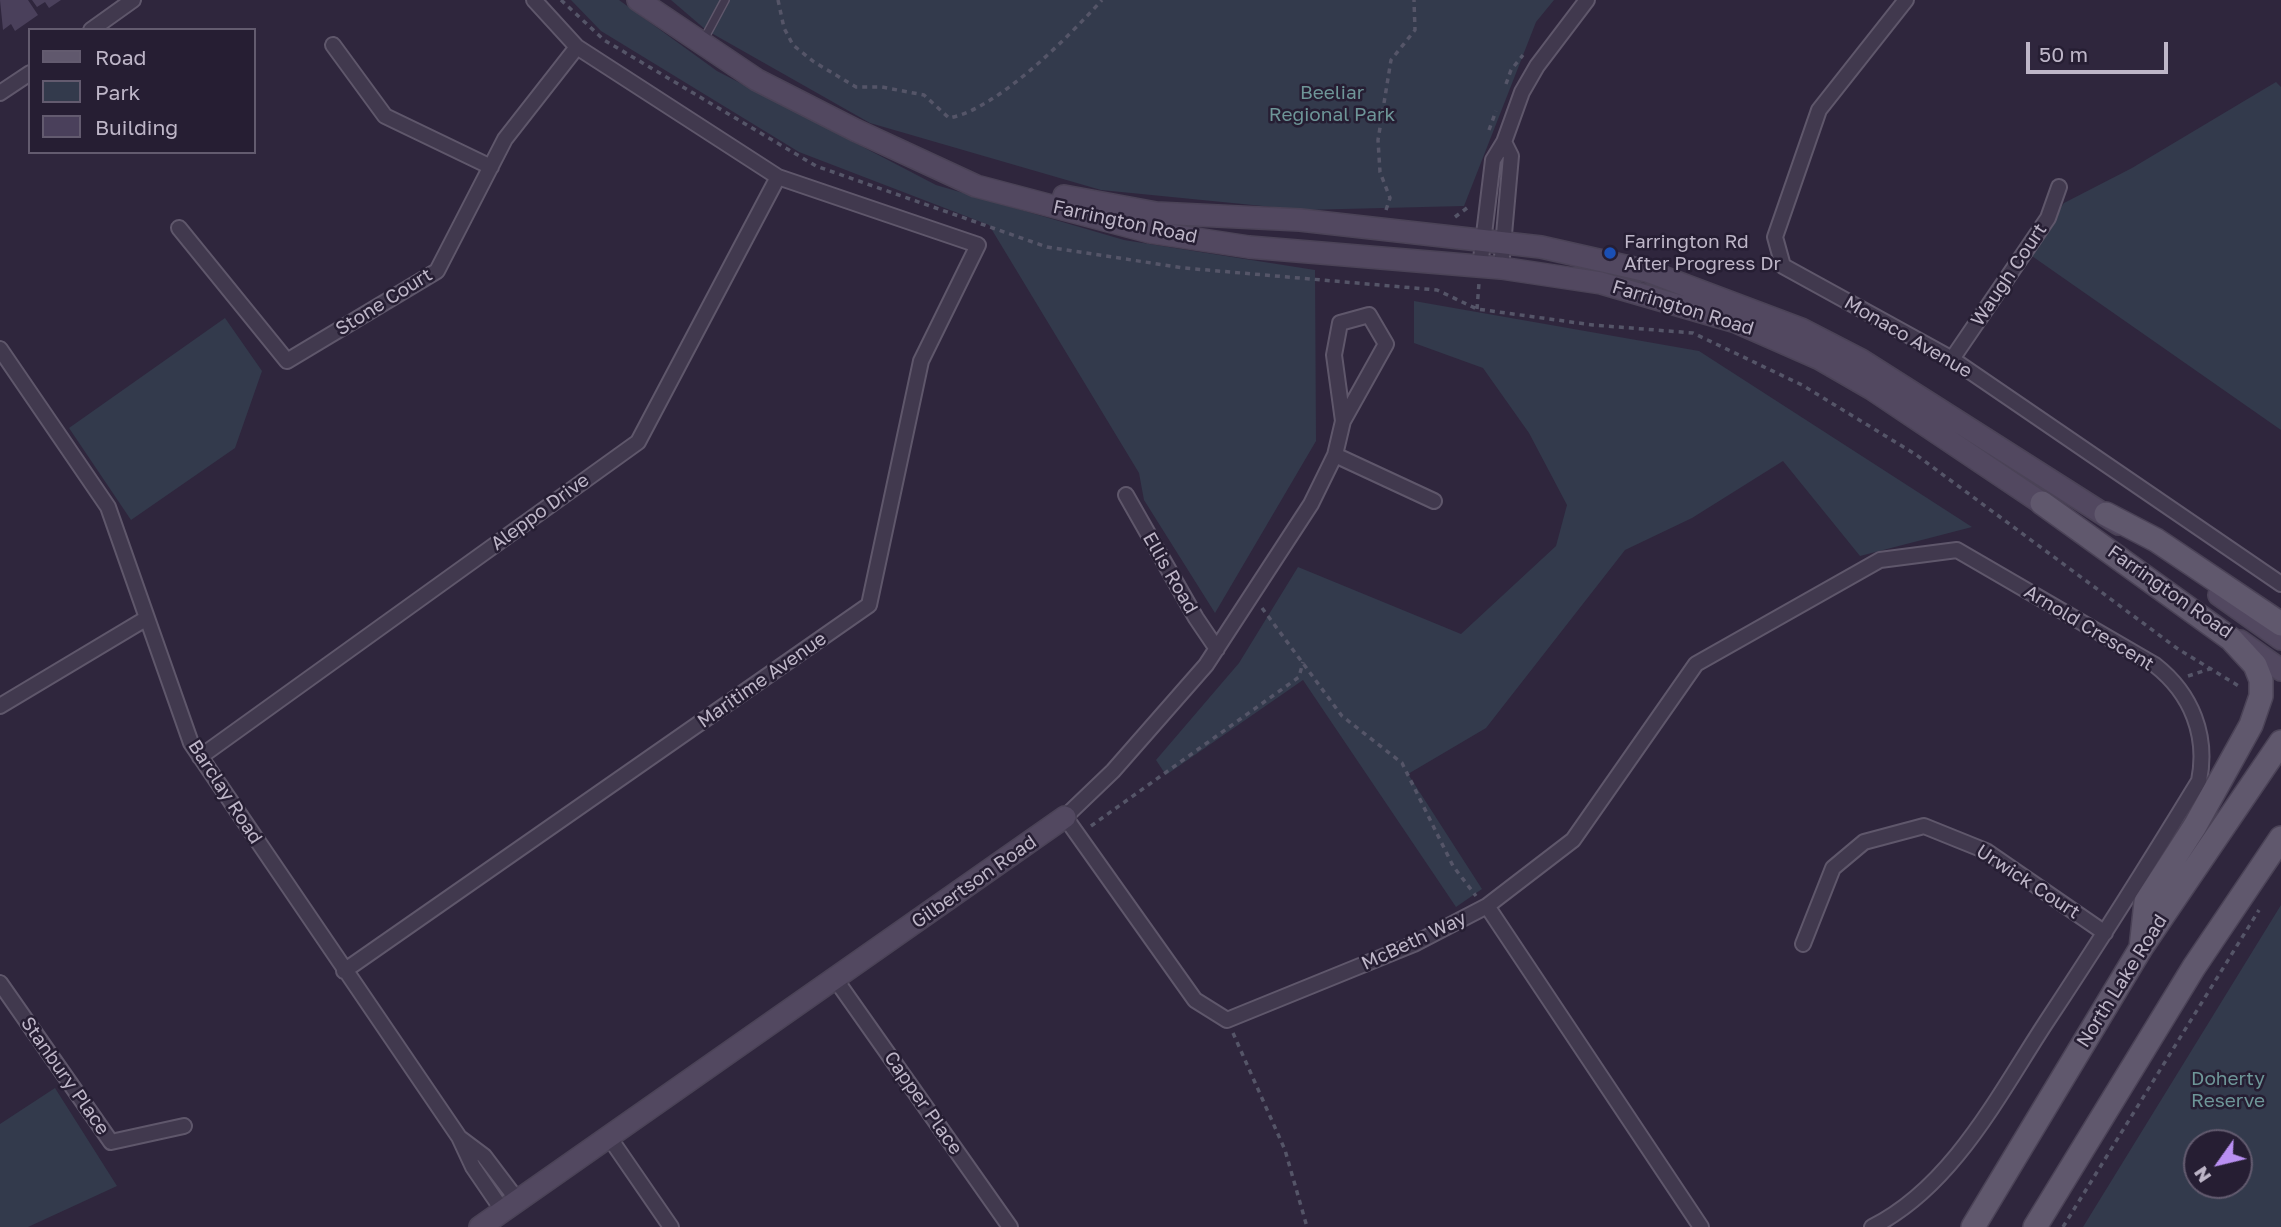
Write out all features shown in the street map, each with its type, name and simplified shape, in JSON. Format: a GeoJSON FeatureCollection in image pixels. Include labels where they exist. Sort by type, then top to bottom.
{"type":"FeatureCollection","features":[{"type":"Feature","properties":{"kind":"main road","name":"Farrington Road"},"geometry":{"type":"LineString","coordinates":[[638,0],[701,45],[757,80],[855,130],[917,156],[976,186],[1150,232],[1249,247],[1490,267],[1601,283],[1647,294],[1768,335],[1872,388],[2281,670]]}},
{"type":"Feature","properties":{"kind":"main road","name":"Farrington Road"},"geometry":{"type":"LineString","coordinates":[[917,156],[1086,201],[1156,213],[1389,217],[1492,242],[1586,256],[1647,271],[1801,329],[1861,360],[2106,514],[2281,639]]}},
{"type":"Feature","properties":{"kind":"main road"},"geometry":{"type":"LineString","coordinates":[[2042,503],[2242,648],[2261,680],[2261,696],[2251,725],[2195,826],[2146,902],[2141,948]]}},
{"type":"Feature","properties":{"kind":"main road"},"geometry":{"type":"LineString","coordinates":[[2106,514],[2157,540],[2281,624]]}},
{"type":"Feature","properties":{"kind":"main road","name":"North Lake Road"},"geometry":{"type":"LineString","coordinates":[[1973,1227],[2141,948],[2281,742]]}},
{"type":"Feature","properties":{"kind":"main road","name":"Gilbertson Road"},"geometry":{"type":"LineString","coordinates":[[480,1227],[1065,817]]}},
{"type":"Feature","properties":{"kind":"main road"},"geometry":{"type":"LineString","coordinates":[[2035,1227],[2194,967],[2281,838]]}},
{"type":"Feature","properties":{"kind":"street"},"geometry":{"type":"LineString","coordinates":[[94,28],[133,0]]}},
{"type":"Feature","properties":{"kind":"street"},"geometry":{"type":"LineString","coordinates":[[534,0],[577,47],[778,177]]}},
{"type":"Feature","properties":{"kind":"street"},"geometry":{"type":"LineString","coordinates":[[1490,267],[1493,160],[1504,142],[1522,92],[1537,66],[1587,0]]}},
{"type":"Feature","properties":{"kind":"street","name":"Monaco Avenue"},"geometry":{"type":"LineString","coordinates":[[1906,0],[1819,110],[1775,237],[1783,265],[1952,359],[2281,584]]}},
{"type":"Feature","properties":{"kind":"street"},"geometry":{"type":"LineString","coordinates":[[333,45],[385,116],[491,167]]}},
{"type":"Feature","properties":{"kind":"street","name":"Stone Court"},"geometry":{"type":"LineString","coordinates":[[179,228],[287,361],[437,271],[505,139],[577,47]]}},
{"type":"Feature","properties":{"kind":"street"},"geometry":{"type":"LineString","coordinates":[[0,91],[28,73]]}},
{"type":"Feature","properties":{"kind":"street","name":"Maritime Avenue"},"geometry":{"type":"LineString","coordinates":[[344,971],[869,605],[921,361],[978,245],[778,177]]}},
{"type":"Feature","properties":{"kind":"street","name":"Aleppo Drive"},"geometry":{"type":"LineString","coordinates":[[200,757],[638,442],[778,177]]}},
{"type":"Feature","properties":{"kind":"street","name":"Waugh Court"},"geometry":{"type":"LineString","coordinates":[[1952,359],[2048,218],[2059,187]]}},
{"type":"Feature","properties":{"kind":"street"},"geometry":{"type":"LineString","coordinates":[[1490,267],[1492,242]]}},
{"type":"Feature","properties":{"kind":"street","name":"Gilbertson Road"},"geometry":{"type":"LineString","coordinates":[[1065,817],[1113,771],[1217,649],[1311,504],[1335,455],[1343,421],[1386,344],[1368,316],[1340,323],[1334,355],[1343,421]]}},
{"type":"Feature","properties":{"kind":"street","name":"Barclay Road"},"geometry":{"type":"LineString","coordinates":[[0,349],[108,507],[191,743],[459,1137],[473,1167],[511,1206]]}},
{"type":"Feature","properties":{"kind":"street"},"geometry":{"type":"LineString","coordinates":[[1335,455],[1434,501]]}},
{"type":"Feature","properties":{"kind":"street","name":"Ellis Road"},"geometry":{"type":"LineString","coordinates":[[1126,495],[1196,618],[1217,649]]}},
{"type":"Feature","properties":{"kind":"street","name":"Arnold Crescent"},"geometry":{"type":"LineString","coordinates":[[1487,906],[1573,840],[1696,664],[1880,560],[1957,550],[2155,665],[2174,680],[2190,706],[2199,730],[2204,757],[2199,781],[2105,933],[1956,1159],[1903,1205],[1872,1227]]}},
{"type":"Feature","properties":{"kind":"street"},"geometry":{"type":"LineString","coordinates":[[0,706],[147,618]]}},
{"type":"Feature","properties":{"kind":"street"},"geometry":{"type":"LineString","coordinates":[[1065,817],[1195,1000],[1227,1020]]}},
{"type":"Feature","properties":{"kind":"street","name":"Urwick Court"},"geometry":{"type":"LineString","coordinates":[[1803,944],[1833,868],[1864,842],[1924,826],[1986,850],[2105,933]]}},
{"type":"Feature","properties":{"kind":"street","name":"McBeth Way"},"geometry":{"type":"LineString","coordinates":[[1227,1020],[1414,944],[1487,906],[1701,1227]]}},
{"type":"Feature","properties":{"kind":"street","name":"Capper Place"},"geometry":{"type":"LineString","coordinates":[[836,980],[1010,1227]]}},
{"type":"Feature","properties":{"kind":"street","name":"Stanbury Place"},"geometry":{"type":"LineString","coordinates":[[0,983],[111,1142],[184,1126]]}},
{"type":"Feature","properties":{"kind":"street"},"geometry":{"type":"LineString","coordinates":[[609,1138],[671,1227]]}},
{"type":"Feature","properties":{"kind":"lane"},"geometry":{"type":"LineString","coordinates":[[701,45],[725,0]]}},
{"type":"Feature","properties":{"kind":"path"},"geometry":{"type":"LineString","coordinates":[[561,0],[604,40],[816,166],[1047,247],[1184,268],[1437,290],[1477,309],[1520,316],[1693,333],[1802,386],[1915,454],[2178,649],[2246,690],[2261,696]]}},
{"type":"Feature","properties":{"kind":"path"},"geometry":{"type":"LineString","coordinates":[[778,0],[785,29],[793,45],[814,62],[856,87],[882,87],[924,94],[949,118],[966,115],[1004,91],[1102,0]]}},
{"type":"Feature","properties":{"kind":"path"},"geometry":{"type":"LineString","coordinates":[[1389,217],[1390,198],[1380,172],[1378,140],[1391,60],[1415,30],[1414,0]]}},
{"type":"Feature","properties":{"kind":"path"},"geometry":{"type":"LineString","coordinates":[[1502,96],[1511,70],[1526,50]]}},
{"type":"Feature","properties":{"kind":"path"},"geometry":{"type":"LineString","coordinates":[[1488,136],[1498,105]]}},
{"type":"Feature","properties":{"kind":"path"},"geometry":{"type":"LineString","coordinates":[[1443,216],[1454,218],[1463,214],[1475,196]]}},
{"type":"Feature","properties":{"kind":"path"},"geometry":{"type":"LineString","coordinates":[[1382,285],[1384,260]]}},
{"type":"Feature","properties":{"kind":"path"},"geometry":{"type":"LineString","coordinates":[[1249,599],[1261,607],[1342,716],[1402,763],[1453,866],[1471,892],[1487,906]]}},
{"type":"Feature","properties":{"kind":"path"},"geometry":{"type":"LineString","coordinates":[[1065,817],[1090,826],[1299,677],[1303,662]]}},
{"type":"Feature","properties":{"kind":"path"},"geometry":{"type":"LineString","coordinates":[[2174,680],[2213,668]]}},
{"type":"Feature","properties":{"kind":"path"},"geometry":{"type":"LineString","coordinates":[[2063,1227],[2266,899]]}},
{"type":"Feature","properties":{"kind":"path"},"geometry":{"type":"LineString","coordinates":[[1227,1020],[1284,1150],[1307,1227]]}},
{"type":"Feature","properties":{"kind":"green space"},"geometry":{"type":"Polygon","coordinates":[[[571,0],[619,0],[717,71],[936,185],[1124,240],[1315,270],[1316,441],[1215,613],[1144,500],[1139,473],[989,225],[799,152],[601,31],[571,0]]]}},
{"type":"Feature","properties":{"kind":"green space","name":"Beeliar Regional Park"},"geometry":{"type":"Polygon","coordinates":[[[671,0],[1554,0],[1536,22],[1464,206],[1303,210],[1101,190],[870,123],[706,30],[671,0]]]}},
{"type":"Feature","properties":{"kind":"green space"},"geometry":{"type":"Polygon","coordinates":[[[2276,82],[2281,87],[2281,430],[2029,254],[2064,203],[2132,168],[2276,82]]]}},
{"type":"Feature","properties":{"kind":"green space"},"geometry":{"type":"Polygon","coordinates":[[[1414,301],[1699,351],[1972,527],[1860,556],[1783,461],[1692,518],[1625,550],[1486,728],[1408,774],[1482,889],[1456,907],[1303,680],[1166,775],[1156,760],[1239,663],[1298,567],[1461,634],[1556,546],[1567,505],[1529,433],[1483,368],[1414,343],[1414,301]]]}},
{"type":"Feature","properties":{"kind":"green space"},"geometry":{"type":"Polygon","coordinates":[[[225,318],[262,371],[235,448],[131,520],[69,428],[225,318]]]}},
{"type":"Feature","properties":{"kind":"green space","name":"Doherty Reserve"},"geometry":{"type":"Polygon","coordinates":[[[2281,905],[2281,1227],[2083,1227],[2281,905]]]}},
{"type":"Feature","properties":{"kind":"green space"},"geometry":{"type":"Polygon","coordinates":[[[55,1088],[117,1186],[28,1227],[0,1227],[0,1124],[55,1088]]]}},
{"type":"Feature","properties":{"kind":"building"},"geometry":{"type":"Polygon","coordinates":[[[0,0],[28,0],[38,15],[15,31],[11,24],[3,30],[0,0]]]}},
{"type":"Feature","properties":{"kind":"building"},"geometry":{"type":"Polygon","coordinates":[[[32,0],[61,0],[49,8],[45,2],[37,7],[32,0]]]}},
{"type":"Feature","properties":{"kind":"place","name":"Farrington Rd After Progress Dr"},"geometry":{"type":"Point","coordinates":[1610,253]}}]}
